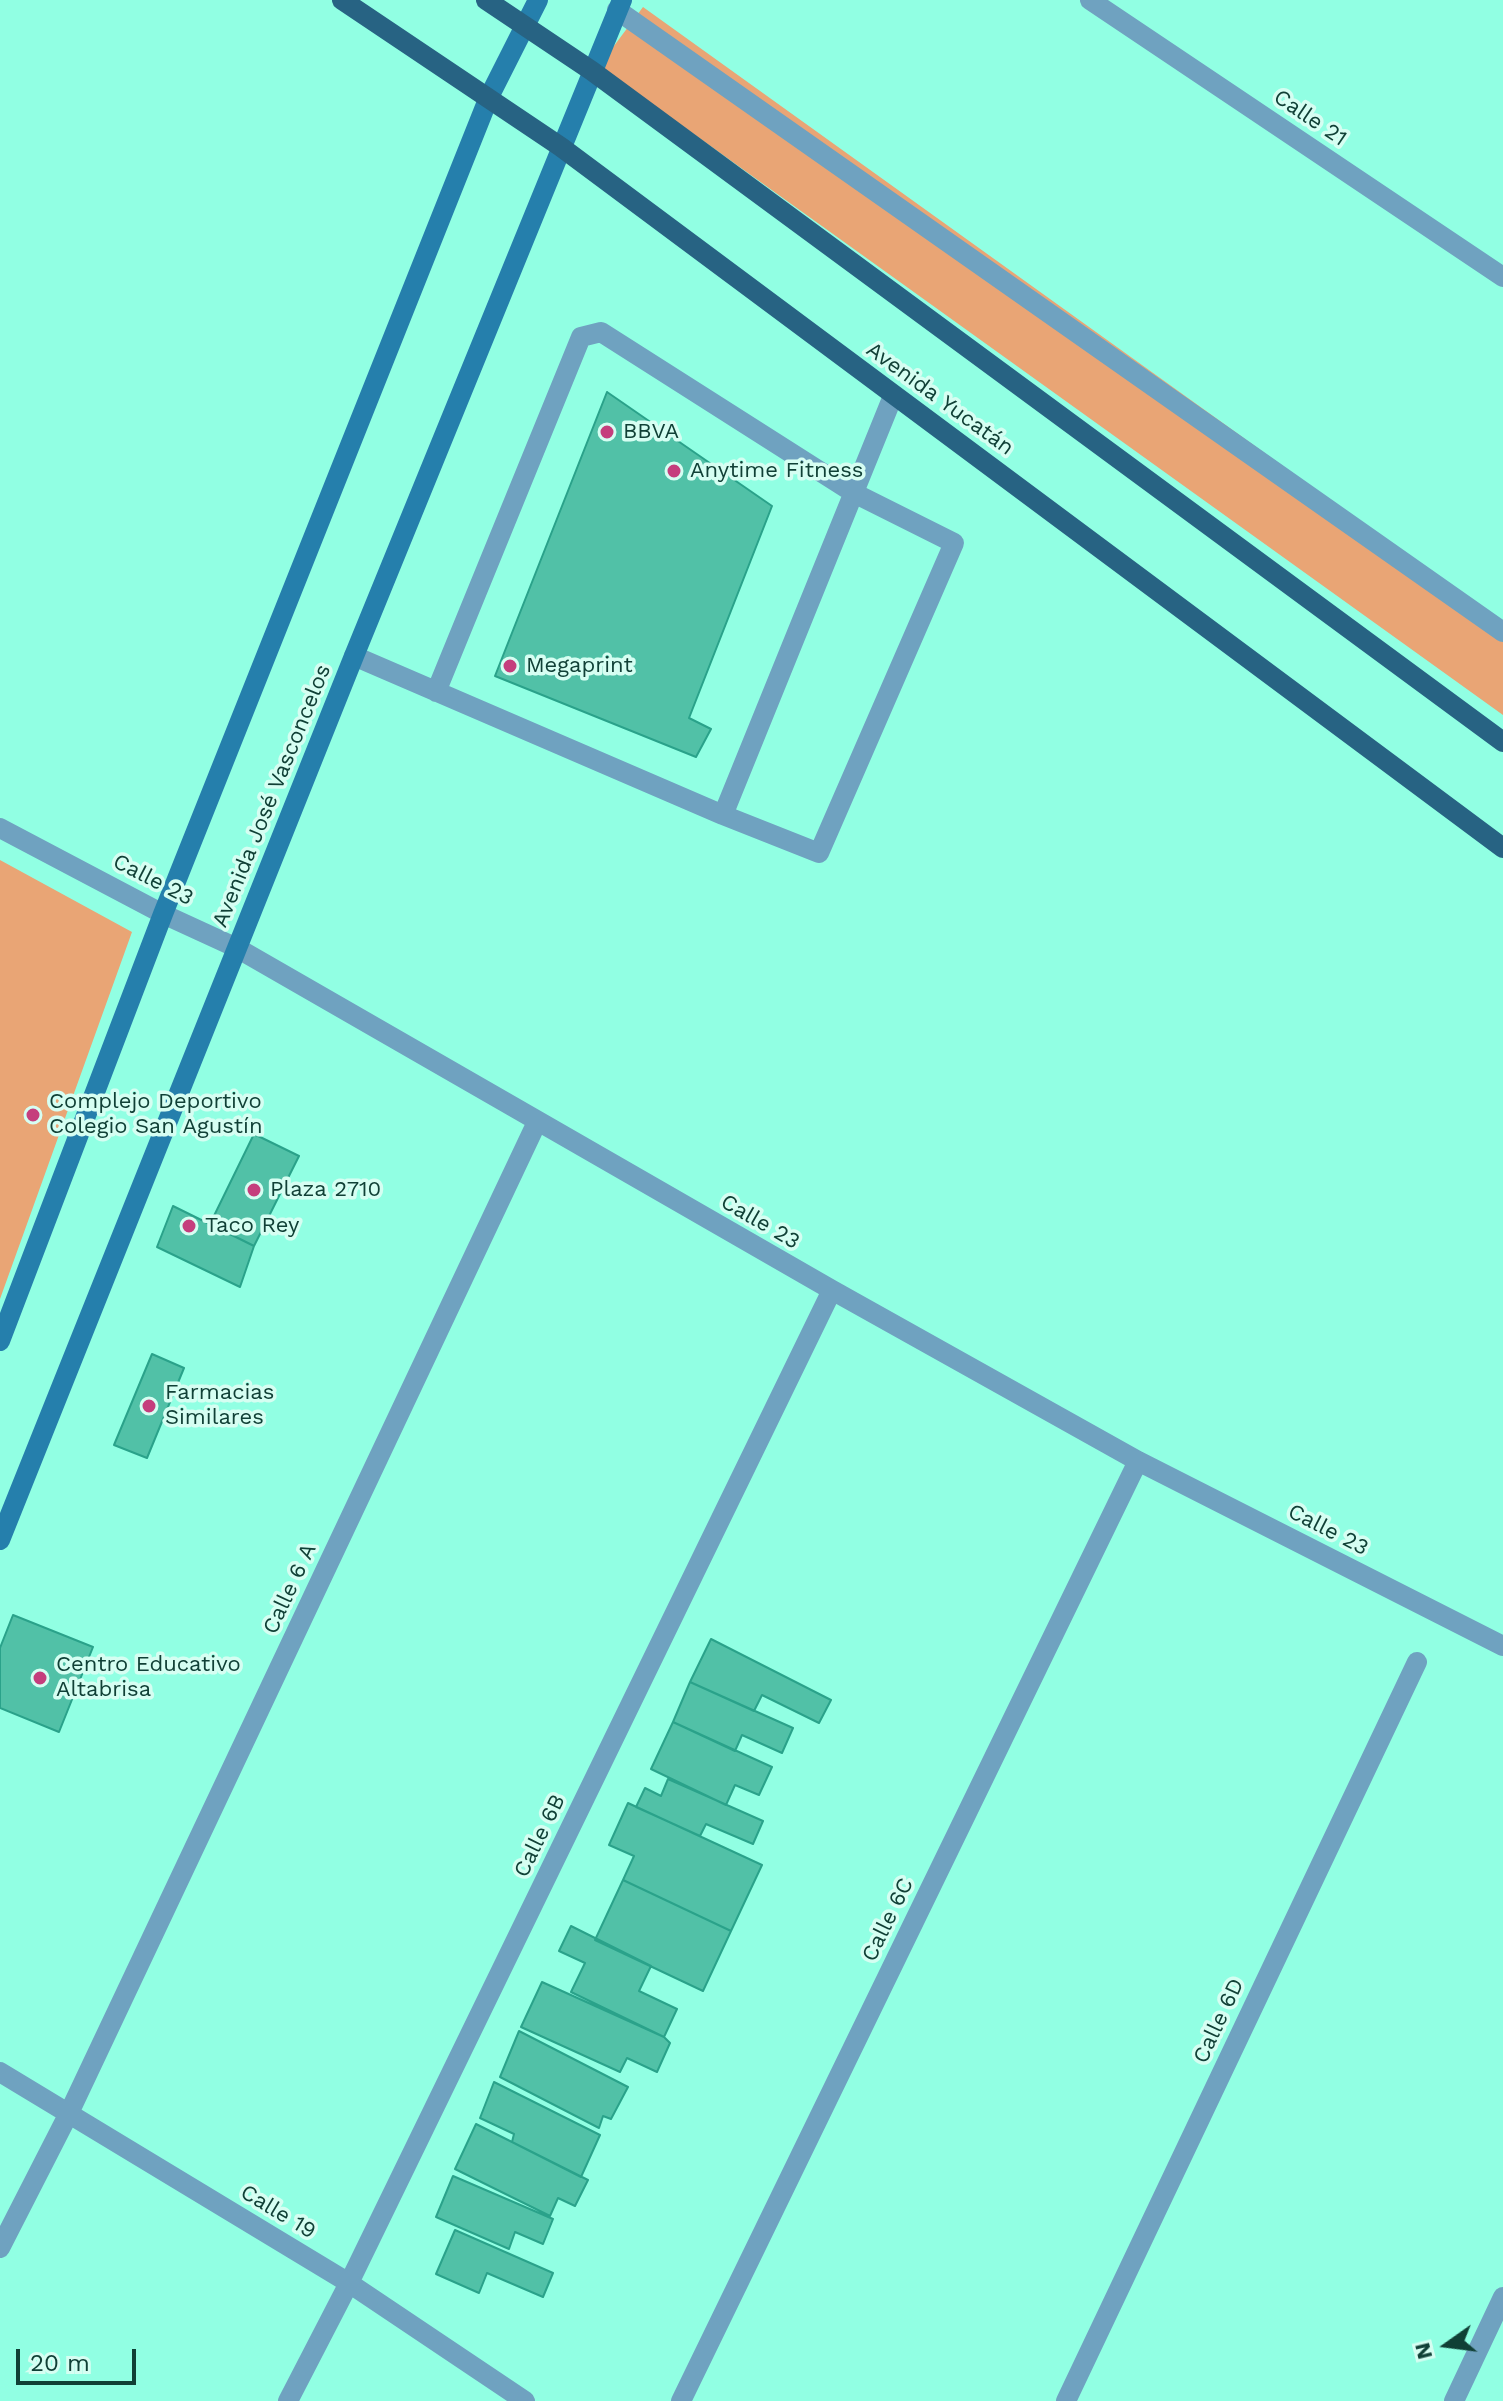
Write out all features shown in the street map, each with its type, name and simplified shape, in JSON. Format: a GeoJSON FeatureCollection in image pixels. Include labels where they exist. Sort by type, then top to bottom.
{"type":"FeatureCollection","features":[{"type":"Feature","properties":{"kind":"main road","name":"Avenida Yucatán"},"geometry":{"type":"LineString","coordinates":[[342,0],[561,147],[1503,848]]}},
{"type":"Feature","properties":{"kind":"main road"},"geometry":{"type":"LineString","coordinates":[[486,0],[592,71],[1503,742]]}},
{"type":"Feature","properties":{"kind":"main road"},"geometry":{"type":"LineString","coordinates":[[0,1341],[163,914],[489,97],[538,0]]}},
{"type":"Feature","properties":{"kind":"main road","name":"Avenida José Vasconcelos"},"geometry":{"type":"LineString","coordinates":[[0,1540],[619,5]]}},
{"type":"Feature","properties":{"kind":"street","name":"Calle 21"},"geometry":{"type":"LineString","coordinates":[[1090,0],[1503,277]]}},
{"type":"Feature","properties":{"kind":"street"},"geometry":{"type":"LineString","coordinates":[[619,5],[1503,632]]}},
{"type":"Feature","properties":{"kind":"street"},"geometry":{"type":"LineString","coordinates":[[354,656],[436,692],[723,815],[819,853],[954,543],[854,493],[601,332],[581,337],[436,692]]}},
{"type":"Feature","properties":{"kind":"street"},"geometry":{"type":"LineString","coordinates":[[723,815],[893,396]]}},
{"type":"Feature","properties":{"kind":"street","name":"Calle 23"},"geometry":{"type":"LineString","coordinates":[[0,828],[163,914],[237,948],[832,1290],[1138,1461],[1503,1646]]}},
{"type":"Feature","properties":{"kind":"street","name":"Calle 6 A"},"geometry":{"type":"LineString","coordinates":[[0,2248],[69,2113],[537,1122]]}},
{"type":"Feature","properties":{"kind":"street","name":"Calle 6B"},"geometry":{"type":"LineString","coordinates":[[288,2401],[349,2283],[832,1290]]}},
{"type":"Feature","properties":{"kind":"street","name":"Calle 6C"},"geometry":{"type":"LineString","coordinates":[[681,2401],[1138,1461]]}},
{"type":"Feature","properties":{"kind":"street","name":"Calle 6D"},"geometry":{"type":"LineString","coordinates":[[1066,2401],[1417,1662]]}},
{"type":"Feature","properties":{"kind":"street","name":"Calle 19"},"geometry":{"type":"LineString","coordinates":[[0,2072],[349,2283],[525,2401]]}},
{"type":"Feature","properties":{"kind":"street"},"geometry":{"type":"LineString","coordinates":[[1454,2401],[1503,2297]]}},
{"type":"Feature","properties":{"kind":"shaded area"},"geometry":{"type":"Polygon","coordinates":[[[643,7],[1503,624],[1503,715],[599,66],[643,7]]]}},
{"type":"Feature","properties":{"kind":"shaded area","name":"Complejo Deportivo Colegio San Agustín"},"geometry":{"type":"Polygon","coordinates":[[[0,860],[132,932],[0,1299],[0,860]]]}},
{"type":"Feature","properties":{"kind":"building"},"geometry":{"type":"Polygon","coordinates":[[[607,392],[772,506],[689,718],[711,729],[696,757],[495,676],[607,392]]]}},
{"type":"Feature","properties":{"kind":"building","name":"Plaza 2710"},"geometry":{"type":"Polygon","coordinates":[[[254,1134],[299,1156],[254,1246],[210,1224],[254,1134]]]}},
{"type":"Feature","properties":{"kind":"building","name":"Taco Rey"},"geometry":{"type":"Polygon","coordinates":[[[173,1206],[254,1246],[240,1287],[157,1247],[173,1206]]]}},
{"type":"Feature","properties":{"kind":"building","name":"Farmacias Similares"},"geometry":{"type":"Polygon","coordinates":[[[152,1354],[184,1368],[147,1458],[114,1445],[152,1354]]]}},
{"type":"Feature","properties":{"kind":"building","name":"Centro Educativo Altabrisa"},"geometry":{"type":"Polygon","coordinates":[[[13,1615],[93,1647],[59,1732],[0,1708],[0,1648],[13,1615]]]}},
{"type":"Feature","properties":{"kind":"building"},"geometry":{"type":"Polygon","coordinates":[[[711,1639],[831,1700],[819,1723],[762,1695],[754,1711],[690,1682],[711,1639]]]}},
{"type":"Feature","properties":{"kind":"building"},"geometry":{"type":"Polygon","coordinates":[[[690,1682],[793,1728],[782,1753],[742,1735],[735,1751],[673,1722],[690,1682]]]}},
{"type":"Feature","properties":{"kind":"building"},"geometry":{"type":"Polygon","coordinates":[[[673,1722],[772,1767],[759,1795],[735,1785],[726,1805],[651,1769],[673,1722]]]}},
{"type":"Feature","properties":{"kind":"building"},"geometry":{"type":"Polygon","coordinates":[[[668,1779],[763,1821],[753,1844],[706,1824],[700,1836],[636,1807],[645,1788],[661,1796],[668,1779]]]}},
{"type":"Feature","properties":{"kind":"building"},"geometry":{"type":"Polygon","coordinates":[[[628,1803],[762,1865],[731,1931],[623,1880],[634,1856],[609,1845],[628,1803]]]}},
{"type":"Feature","properties":{"kind":"building"},"geometry":{"type":"Polygon","coordinates":[[[623,1880],[731,1931],[703,1991],[595,1940],[623,1880]]]}},
{"type":"Feature","properties":{"kind":"building"},"geometry":{"type":"Polygon","coordinates":[[[571,1926],[651,1966],[639,1991],[677,2009],[664,2037],[571,1992],[585,1963],[559,1951],[571,1926]]]}},
{"type":"Feature","properties":{"kind":"building"},"geometry":{"type":"Polygon","coordinates":[[[542,1982],[664,2037],[670,2043],[657,2072],[627,2058],[620,2072],[521,2027],[542,1982]]]}},
{"type":"Feature","properties":{"kind":"building"},"geometry":{"type":"Polygon","coordinates":[[[519,2031],[628,2087],[611,2119],[603,2116],[599,2128],[500,2077],[519,2031]]]}},
{"type":"Feature","properties":{"kind":"building"},"geometry":{"type":"Polygon","coordinates":[[[494,2082],[600,2135],[581,2177],[512,2142],[514,2134],[480,2118],[494,2082]]]}},
{"type":"Feature","properties":{"kind":"building"},"geometry":{"type":"Polygon","coordinates":[[[476,2124],[588,2180],[575,2206],[558,2198],[550,2216],[455,2169],[476,2124]]]}},
{"type":"Feature","properties":{"kind":"building"},"geometry":{"type":"Polygon","coordinates":[[[453,2176],[553,2219],[543,2244],[515,2232],[509,2249],[436,2217],[453,2176]]]}},
{"type":"Feature","properties":{"kind":"building"},"geometry":{"type":"Polygon","coordinates":[[[455,2230],[553,2273],[543,2297],[487,2273],[479,2293],[436,2274],[455,2230]]]}},
{"type":"Feature","properties":{"kind":"place","name":"BBVA"},"geometry":{"type":"Point","coordinates":[607,432]}},
{"type":"Feature","properties":{"kind":"place","name":"Anytime Fitness"},"geometry":{"type":"Point","coordinates":[674,471]}},
{"type":"Feature","properties":{"kind":"place","name":"Megaprint"},"geometry":{"type":"Point","coordinates":[510,666]}},
{"type":"Feature","properties":{"kind":"place","name":"Complejo Deportivo Colegio San Agustín"},"geometry":{"type":"Point","coordinates":[33,1115]}},
{"type":"Feature","properties":{"kind":"place","name":"Plaza 2710"},"geometry":{"type":"Point","coordinates":[254,1190]}},
{"type":"Feature","properties":{"kind":"place","name":"Taco Rey"},"geometry":{"type":"Point","coordinates":[189,1226]}},
{"type":"Feature","properties":{"kind":"place","name":"Farmacias Similares"},"geometry":{"type":"Point","coordinates":[149,1406]}},
{"type":"Feature","properties":{"kind":"place","name":"Centro Educativo Altabrisa"},"geometry":{"type":"Point","coordinates":[40,1678]}}]}
